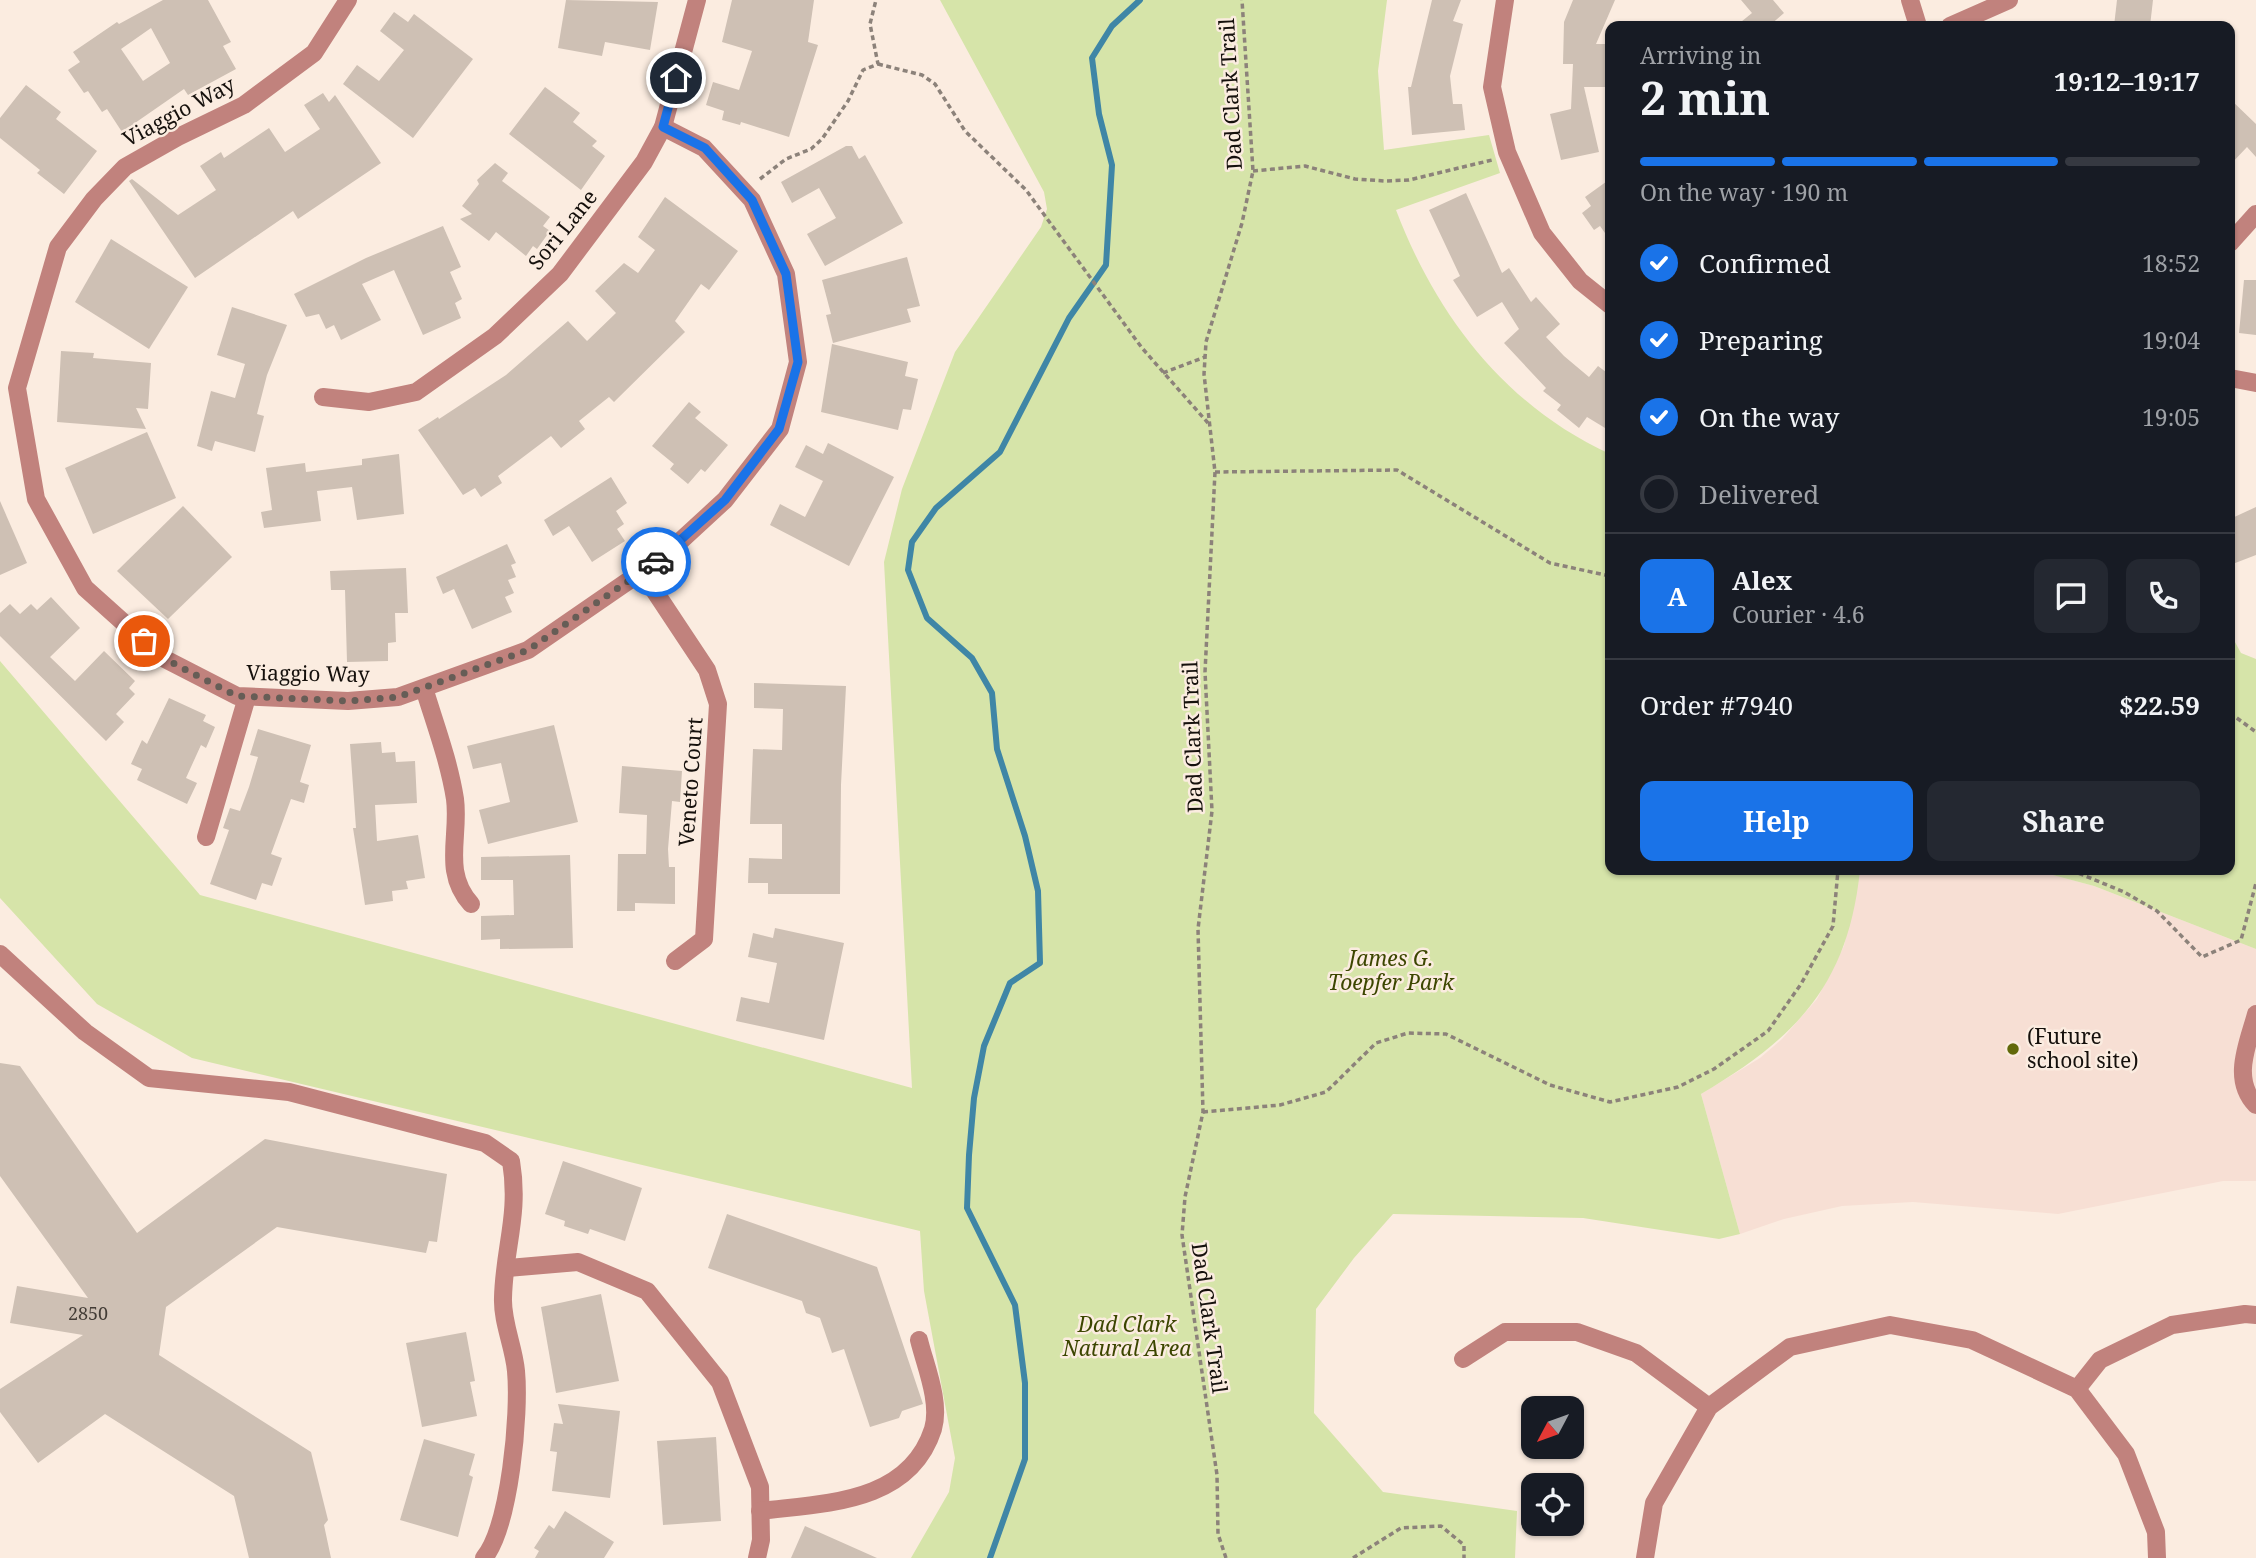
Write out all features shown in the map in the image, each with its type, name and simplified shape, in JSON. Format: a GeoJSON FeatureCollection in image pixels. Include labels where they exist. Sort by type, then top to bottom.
{"type":"FeatureCollection","features":[{"type":"Feature","properties":{"kind":"street","name":"Viaggio Way"},"geometry":{"type":"LineString","coordinates":[[348,0],[314,53],[244,105],[125,167],[94,199],[58,247],[17,388],[36,499],[85,588],[163,658],[237,696],[348,701],[398,697],[528,650],[663,557],[725,500],[779,429],[798,362],[786,274],[752,200],[705,148],[663,127]]}},
{"type":"Feature","properties":{"kind":"street","name":"Sori Lane"},"geometry":{"type":"LineString","coordinates":[[323,397],[369,402],[416,392],[495,336],[560,274],[644,162],[663,127],[697,0]]}},
{"type":"Feature","properties":{"kind":"street"},"geometry":{"type":"LineString","coordinates":[[1505,0],[1492,87],[1508,155],[1542,233],[1580,281],[1605,301]]}},
{"type":"Feature","properties":{"kind":"street"},"geometry":{"type":"LineString","coordinates":[[1910,0],[1916,21]]}},
{"type":"Feature","properties":{"kind":"street"},"geometry":{"type":"LineString","coordinates":[[1961,21],[2009,0]]}},
{"type":"Feature","properties":{"kind":"street"},"geometry":{"type":"LineString","coordinates":[[2235,237],[2256,214]]}},
{"type":"Feature","properties":{"kind":"street"},"geometry":{"type":"LineString","coordinates":[[2235,379],[2256,383]]}},
{"type":"Feature","properties":{"kind":"street","name":"Veneto Court"},"geometry":{"type":"LineString","coordinates":[[642,572],[707,670],[718,704],[704,939],[675,961]]}},
{"type":"Feature","properties":{"kind":"street"},"geometry":{"type":"LineString","coordinates":[[424,688],[456,802],[452,851],[455,875],[461,893],[471,904]]}},
{"type":"Feature","properties":{"kind":"street"},"geometry":{"type":"LineString","coordinates":[[206,837],[247,697]]}},
{"type":"Feature","properties":{"kind":"street"},"geometry":{"type":"LineString","coordinates":[[0,954],[85,1032],[149,1078],[210,1087],[289,1092],[485,1143],[511,1161],[516,1191],[503,1299],[516,1371],[516,1445],[505,1499],[484,1558]]}},
{"type":"Feature","properties":{"kind":"street"},"geometry":{"type":"LineString","coordinates":[[2256,1014],[2242,1069],[2244,1089],[2256,1104]]}},
{"type":"Feature","properties":{"kind":"street"},"geometry":{"type":"LineString","coordinates":[[508,1268],[578,1262],[647,1291],[720,1382],[760,1487],[757,1558]]}},
{"type":"Feature","properties":{"kind":"street"},"geometry":{"type":"LineString","coordinates":[[2077,1390],[2100,1360],[2172,1325],[2245,1314],[2256,1315]]}},
{"type":"Feature","properties":{"kind":"street"},"geometry":{"type":"LineString","coordinates":[[1645,1558],[1654,1503],[1709,1407],[1790,1347],[1891,1325],[1972,1340],[2077,1390],[2126,1454],[2156,1532],[2157,1558]]}},
{"type":"Feature","properties":{"kind":"street"},"geometry":{"type":"LineString","coordinates":[[1463,1359],[1505,1332],[1577,1332],[1636,1353],[1709,1407]]}},
{"type":"Feature","properties":{"kind":"street"},"geometry":{"type":"LineString","coordinates":[[760,1511],[854,1499],[884,1488],[914,1463],[933,1428],[933,1395],[919,1339]]}},
{"type":"Feature","properties":{"kind":"path"},"geometry":{"type":"LineString","coordinates":[[876,0],[870,24],[878,64]]}},
{"type":"Feature","properties":{"kind":"path","name":"Dad Clark Trail"},"geometry":{"type":"LineString","coordinates":[[1226,1558],[1217,1534],[1217,1475],[1181,1235],[1185,1197],[1203,1112],[1198,929],[1212,811],[1205,672],[1215,472],[1209,425],[1206,342],[1242,223],[1253,171],[1242,0]]}},
{"type":"Feature","properties":{"kind":"path"},"geometry":{"type":"LineString","coordinates":[[760,179],[786,159],[811,149],[822,139],[848,101],[863,70],[878,64],[922,75],[935,84],[965,131],[1017,179],[1142,348],[1209,425]]}},
{"type":"Feature","properties":{"kind":"path"},"geometry":{"type":"LineString","coordinates":[[1253,171],[1305,166],[1354,178],[1409,180],[1508,155]]}},
{"type":"Feature","properties":{"kind":"path"},"geometry":{"type":"LineString","coordinates":[[1163,373],[1205,357]]}},
{"type":"Feature","properties":{"kind":"path"},"geometry":{"type":"LineString","coordinates":[[1215,472],[1397,470],[1550,563],[1605,575]]}},
{"type":"Feature","properties":{"kind":"path"},"geometry":{"type":"LineString","coordinates":[[2235,717],[2256,732]]}},
{"type":"Feature","properties":{"kind":"path"},"geometry":{"type":"LineString","coordinates":[[1203,1112],[1280,1105],[1326,1093],[1376,1043],[1408,1032],[1446,1034],[1550,1085],[1610,1102],[1678,1087],[1714,1069],[1768,1031],[1801,984],[1833,926],[1838,875]]}},
{"type":"Feature","properties":{"kind":"path"},"geometry":{"type":"LineString","coordinates":[[2083,875],[2124,892],[2157,911],[2202,957],[2241,940],[2256,883]]}},
{"type":"Feature","properties":{"kind":"path"},"geometry":{"type":"LineString","coordinates":[[1353,1558],[1401,1528],[1441,1526],[1464,1545],[1464,1558]]}},
{"type":"Feature","properties":{"kind":"shaded area","name":"(Future school site)"},"geometry":{"type":"Polygon","coordinates":[[[1859,875],[2053,875],[2094,886],[2256,949],[2256,1181],[2223,1181],[2058,1214],[1913,1202],[1842,1206],[1784,1219],[1740,1234],[1701,1094],[1760,1058],[1782,1039],[1817,999],[1844,946],[1859,875]]]}},
{"type":"Feature","properties":{"kind":"green space"},"geometry":{"type":"Polygon","coordinates":[[[940,0],[1387,0],[1378,71],[1384,150],[1489,135],[1500,173],[1396,210],[1412,249],[1454,321],[1507,383],[1538,410],[1572,434],[1605,451],[1605,875],[1859,875],[1854,910],[1844,945],[1830,976],[1812,1004],[1765,1051],[1701,1094],[1740,1234],[1719,1239],[1583,1218],[1393,1214],[1354,1258],[1316,1309],[1314,1413],[1383,1492],[1517,1511],[1515,1558],[911,1558],[949,1492],[955,1458],[924,1291],[920,1231],[192,1058],[97,1004],[0,898],[0,661],[200,895],[912,1088],[884,562],[902,489],[955,352],[1041,227],[1047,209],[1044,192],[940,0]]]}},
{"type":"Feature","properties":{"kind":"green space"},"geometry":{"type":"Polygon","coordinates":[[[2235,642],[2241,653],[2256,659],[2256,949],[2094,886],[2053,875],[2235,875],[2235,642]]]}},
{"type":"Feature","properties":{"kind":"building"},"geometry":{"type":"Polygon","coordinates":[[[163,0],[208,0],[231,42],[223,46],[236,69],[188,95],[184,89],[122,132],[107,109],[102,112],[88,91],[84,93],[68,70],[80,62],[73,52],[117,22],[119,24],[163,0]],[[151,28],[121,49],[143,81],[170,63],[151,28]]]}},
{"type":"Feature","properties":{"kind":"building"},"geometry":{"type":"Polygon","coordinates":[[[566,0],[658,2],[650,50],[605,42],[602,56],[558,48],[566,0]]]}},
{"type":"Feature","properties":{"kind":"building"},"geometry":{"type":"Polygon","coordinates":[[[732,0],[814,0],[808,42],[818,45],[789,137],[741,122],[740,125],[722,120],[724,111],[706,105],[713,82],[739,90],[752,51],[722,42],[732,0]]]}},
{"type":"Feature","properties":{"kind":"building"},"geometry":{"type":"Polygon","coordinates":[[[1432,0],[1461,0],[1453,21],[1463,24],[1450,76],[1453,104],[1462,104],[1465,130],[1412,135],[1408,87],[1411,87],[1432,0]]]}},
{"type":"Feature","properties":{"kind":"building"},"geometry":{"type":"Polygon","coordinates":[[[1573,0],[1615,0],[1596,44],[1605,44],[1605,87],[1584,87],[1599,152],[1561,160],[1550,114],[1571,109],[1573,64],[1563,64],[1564,22],[1573,0]]]}},
{"type":"Feature","properties":{"kind":"building"},"geometry":{"type":"Polygon","coordinates":[[[1741,0],[1773,0],[1784,13],[1775,21],[1742,21],[1752,13],[1741,0]]]}},
{"type":"Feature","properties":{"kind":"building"},"geometry":{"type":"Polygon","coordinates":[[[2117,0],[2153,0],[2151,21],[2115,21],[2117,0]]]}},
{"type":"Feature","properties":{"kind":"building"},"geometry":{"type":"Polygon","coordinates":[[[394,12],[408,22],[414,14],[473,59],[413,138],[343,84],[357,65],[379,81],[404,50],[380,31],[394,12]]]}},
{"type":"Feature","properties":{"kind":"building"},"geometry":{"type":"Polygon","coordinates":[[[26,85],[61,112],[56,119],[97,151],[64,194],[37,173],[40,170],[0,138],[0,118],[26,85]]]}},
{"type":"Feature","properties":{"kind":"building"},"geometry":{"type":"Polygon","coordinates":[[[545,87],[580,113],[573,122],[597,141],[592,146],[605,156],[581,190],[509,134],[545,87]]]}},
{"type":"Feature","properties":{"kind":"building"},"geometry":{"type":"Polygon","coordinates":[[[323,93],[329,102],[335,95],[381,163],[298,219],[293,211],[195,278],[129,181],[132,179],[178,215],[216,190],[200,166],[221,152],[224,158],[269,128],[285,152],[320,129],[304,105],[323,93]]]}},
{"type":"Feature","properties":{"kind":"building"},"geometry":{"type":"Polygon","coordinates":[[[2235,104],[2256,124],[2256,157],[2247,147],[2235,160],[2235,104]]]}},
{"type":"Feature","properties":{"kind":"building"},"geometry":{"type":"Polygon","coordinates":[[[846,146],[852,146],[859,159],[865,155],[903,223],[825,266],[807,234],[836,218],[819,188],[792,203],[781,182],[846,146]]]}},
{"type":"Feature","properties":{"kind":"building"},"geometry":{"type":"Polygon","coordinates":[[[495,163],[508,173],[502,181],[550,217],[543,226],[550,231],[537,249],[533,246],[526,256],[496,232],[489,241],[460,219],[472,214],[462,206],[479,184],[477,180],[495,163]]]}},
{"type":"Feature","properties":{"kind":"building"},"geometry":{"type":"Polygon","coordinates":[[[1605,183],[1605,233],[1600,226],[1594,230],[1582,213],[1591,206],[1585,197],[1605,183]]]}},
{"type":"Feature","properties":{"kind":"building"},"geometry":{"type":"Polygon","coordinates":[[[1466,193],[1502,273],[1509,268],[1531,302],[1536,297],[1560,324],[1546,337],[1589,377],[1598,366],[1605,371],[1605,428],[1587,417],[1579,428],[1557,410],[1561,405],[1543,391],[1546,388],[1504,343],[1519,329],[1502,302],[1477,317],[1453,280],[1460,276],[1429,210],[1466,193]]]}},
{"type":"Feature","properties":{"kind":"building"},"geometry":{"type":"Polygon","coordinates":[[[665,197],[738,251],[709,290],[701,284],[675,321],[685,332],[614,402],[609,397],[579,421],[585,429],[561,448],[551,436],[498,476],[502,483],[481,497],[475,488],[463,495],[418,430],[506,375],[568,321],[587,341],[616,313],[595,291],[624,263],[638,273],[655,250],[638,237],[665,197]]]}},
{"type":"Feature","properties":{"kind":"building"},"geometry":{"type":"Polygon","coordinates":[[[443,226],[461,267],[450,272],[462,299],[455,303],[461,318],[423,335],[394,270],[362,284],[381,320],[341,340],[334,325],[326,329],[319,314],[306,317],[294,294],[366,258],[443,226]]]}},
{"type":"Feature","properties":{"kind":"building"},"geometry":{"type":"Polygon","coordinates":[[[111,239],[188,287],[149,349],[75,302],[111,239]]]}},
{"type":"Feature","properties":{"kind":"building"},"geometry":{"type":"Polygon","coordinates":[[[907,257],[920,306],[907,309],[911,322],[833,343],[826,315],[831,314],[822,280],[907,257]]]}},
{"type":"Feature","properties":{"kind":"building"},"geometry":{"type":"Polygon","coordinates":[[[2244,280],[2256,280],[2256,335],[2239,333],[2244,280]]]}},
{"type":"Feature","properties":{"kind":"building"},"geometry":{"type":"Polygon","coordinates":[[[232,307],[287,325],[267,375],[257,414],[264,416],[255,452],[215,441],[212,451],[197,446],[211,391],[235,398],[245,364],[217,355],[232,307]]]}},
{"type":"Feature","properties":{"kind":"building"},"geometry":{"type":"Polygon","coordinates":[[[832,344],[908,362],[905,376],[918,379],[911,410],[903,409],[898,430],[821,412],[832,344]]]}},
{"type":"Feature","properties":{"kind":"building"},"geometry":{"type":"Polygon","coordinates":[[[61,351],[94,353],[93,358],[151,363],[148,409],[136,408],[146,429],[57,422],[61,351]]]}},
{"type":"Feature","properties":{"kind":"building"},"geometry":{"type":"Polygon","coordinates":[[[689,402],[701,412],[695,418],[728,445],[705,472],[701,469],[688,484],[670,469],[674,464],[652,446],[689,402]]]}},
{"type":"Feature","properties":{"kind":"building"},"geometry":{"type":"Polygon","coordinates":[[[147,432],[176,498],[93,534],[65,468],[147,432]]]}},
{"type":"Feature","properties":{"kind":"building"},"geometry":{"type":"Polygon","coordinates":[[[828,443],[894,477],[849,566],[770,525],[780,504],[805,517],[823,481],[795,467],[806,445],[823,454],[828,443]]]}},
{"type":"Feature","properties":{"kind":"building"},"geometry":{"type":"Polygon","coordinates":[[[399,454],[404,514],[357,520],[352,487],[317,491],[321,521],[264,528],[261,512],[272,510],[266,468],[305,463],[306,472],[362,465],[362,459],[399,454]]]}},
{"type":"Feature","properties":{"kind":"building"},"geometry":{"type":"Polygon","coordinates":[[[611,477],[627,503],[616,511],[624,524],[617,529],[625,541],[592,562],[569,526],[553,536],[544,520],[611,477]]]}},
{"type":"Feature","properties":{"kind":"building"},"geometry":{"type":"Polygon","coordinates":[[[0,501],[27,563],[0,575],[0,501]]]}},
{"type":"Feature","properties":{"kind":"building"},"geometry":{"type":"Polygon","coordinates":[[[183,506],[232,557],[168,619],[117,571],[183,506]]]}},
{"type":"Feature","properties":{"kind":"building"},"geometry":{"type":"Polygon","coordinates":[[[2256,507],[2256,555],[2235,563],[2235,517],[2256,507]]]}},
{"type":"Feature","properties":{"kind":"building"},"geometry":{"type":"Polygon","coordinates":[[[507,544],[516,563],[511,565],[516,577],[508,580],[514,593],[505,597],[512,612],[472,629],[454,589],[443,594],[436,577],[507,544]]]}},
{"type":"Feature","properties":{"kind":"building"},"geometry":{"type":"Polygon","coordinates":[[[406,568],[408,613],[395,613],[396,642],[388,643],[388,661],[347,662],[345,590],[331,590],[330,571],[406,568]]]}},
{"type":"Feature","properties":{"kind":"building"},"geometry":{"type":"Polygon","coordinates":[[[51,597],[80,628],[50,657],[75,681],[104,651],[135,681],[129,688],[135,694],[116,714],[124,722],[106,741],[0,636],[0,613],[10,604],[20,614],[31,604],[37,610],[51,597]]]}},
{"type":"Feature","properties":{"kind":"building"},"geometry":{"type":"Polygon","coordinates":[[[754,683],[846,686],[841,785],[840,894],[768,894],[768,883],[748,883],[749,858],[782,859],[782,824],[750,824],[753,749],[782,750],[783,709],[754,708],[754,683]]]}},
{"type":"Feature","properties":{"kind":"building"},"geometry":{"type":"Polygon","coordinates":[[[169,698],[206,715],[203,721],[215,727],[206,748],[201,745],[186,778],[197,783],[187,804],[137,780],[142,769],[131,764],[142,740],[147,744],[169,698]]]}},
{"type":"Feature","properties":{"kind":"building"},"geometry":{"type":"Polygon","coordinates":[[[554,725],[578,822],[488,844],[479,810],[510,802],[501,763],[473,769],[467,746],[554,725]]]}},
{"type":"Feature","properties":{"kind":"building"},"geometry":{"type":"Polygon","coordinates":[[[258,729],[311,745],[300,782],[309,785],[304,803],[291,799],[271,854],[282,858],[272,886],[262,883],[256,900],[210,884],[229,830],[223,828],[230,808],[240,811],[249,787],[258,757],[250,755],[258,729]]]}},
{"type":"Feature","properties":{"kind":"building"},"geometry":{"type":"Polygon","coordinates":[[[381,742],[382,753],[395,752],[396,762],[415,761],[417,803],[375,805],[377,841],[418,835],[425,878],[406,881],[408,889],[392,891],[393,901],[365,905],[353,828],[356,828],[350,744],[381,742]]]}},
{"type":"Feature","properties":{"kind":"building"},"geometry":{"type":"Polygon","coordinates":[[[622,766],[682,771],[680,802],[672,801],[668,849],[669,867],[675,867],[675,904],[635,903],[635,911],[617,911],[618,854],[646,854],[647,815],[619,813],[622,766]]]}},
{"type":"Feature","properties":{"kind":"building"},"geometry":{"type":"Polygon","coordinates":[[[570,855],[573,948],[500,949],[500,939],[481,940],[481,916],[514,915],[513,880],[481,880],[481,857],[570,855]]]}},
{"type":"Feature","properties":{"kind":"building"},"geometry":{"type":"Polygon","coordinates":[[[775,928],[844,943],[824,1040],[736,1021],[741,997],[769,1003],[777,963],[748,957],[753,933],[773,938],[775,928]]]}},
{"type":"Feature","properties":{"kind":"building"},"geometry":{"type":"Polygon","coordinates":[[[0,1063],[20,1066],[137,1233],[265,1139],[447,1174],[437,1242],[429,1241],[426,1253],[277,1227],[166,1307],[159,1355],[311,1452],[328,1520],[324,1525],[331,1558],[249,1558],[234,1496],[105,1414],[38,1463],[0,1412],[0,1389],[83,1335],[10,1323],[17,1286],[88,1298],[0,1176],[0,1063]]]}},
{"type":"Feature","properties":{"kind":"building"},"geometry":{"type":"Polygon","coordinates":[[[563,1161],[642,1188],[625,1241],[590,1229],[588,1234],[564,1226],[565,1221],[545,1214],[563,1161]]]}},
{"type":"Feature","properties":{"kind":"building"},"geometry":{"type":"Polygon","coordinates":[[[727,1214],[877,1267],[923,1404],[902,1411],[899,1418],[870,1427],[844,1349],[832,1353],[820,1318],[806,1313],[802,1301],[708,1268],[727,1214]]]}},
{"type":"Feature","properties":{"kind":"building"},"geometry":{"type":"Polygon","coordinates":[[[601,1294],[619,1381],[556,1393],[541,1307],[601,1294]]]}},
{"type":"Feature","properties":{"kind":"building"},"geometry":{"type":"Polygon","coordinates":[[[466,1332],[475,1381],[470,1382],[477,1416],[422,1427],[406,1343],[466,1332]]]}},
{"type":"Feature","properties":{"kind":"building"},"geometry":{"type":"Polygon","coordinates":[[[558,1404],[620,1411],[610,1498],[552,1491],[557,1452],[550,1451],[554,1423],[563,1424],[558,1404]]]}},
{"type":"Feature","properties":{"kind":"building"},"geometry":{"type":"Polygon","coordinates":[[[716,1437],[721,1521],[663,1525],[657,1441],[716,1437]]]}},
{"type":"Feature","properties":{"kind":"building"},"geometry":{"type":"Polygon","coordinates":[[[424,1439],[475,1454],[469,1475],[473,1477],[458,1537],[400,1520],[424,1439]]]}},
{"type":"Feature","properties":{"kind":"building"},"geometry":{"type":"Polygon","coordinates":[[[565,1511],[614,1542],[604,1558],[535,1558],[539,1551],[534,1548],[549,1525],[554,1529],[565,1511]]]}},
{"type":"Feature","properties":{"kind":"building"},"geometry":{"type":"Polygon","coordinates":[[[805,1526],[877,1558],[791,1558],[805,1526]]]}},
{"type":"Feature","properties":{"kind":"waterway"},"geometry":{"type":"LineString","coordinates":[[990,1558],[1025,1459],[1025,1383],[1015,1305],[967,1208],[969,1155],[974,1098],[984,1046],[1010,983],[1040,963],[1038,891],[1025,836],[997,749],[992,693],[972,658],[927,618],[908,570],[912,542],[936,508],[1000,452],[1069,318],[1106,265],[1112,165],[1099,114],[1092,58],[1112,26],[1140,0]]}},
{"type":"Feature","properties":{"kind":"way so far"},"geometry":{"type":"LineString","coordinates":[[144,641],[163,658],[237,696],[348,701],[398,697],[528,650],[656,562]]}},
{"type":"Feature","properties":{"kind":"place","name":"(Future school site)"},"geometry":{"type":"Point","coordinates":[2013,1049]}},
{"type":"Feature","properties":{"kind":"route"},"geometry":{"type":"LineString","coordinates":[[656,562],[725,500],[779,429],[798,362],[786,274],[752,200],[705,148],[663,127],[676,78]]}},
{"type":"Feature","properties":{"kind":"park label","name":"James G. Toepfer Park"},"geometry":{"type":"Point","coordinates":[1391,971]}},
{"type":"Feature","properties":{"kind":"park label","name":"Dad Clark Natural Area"},"geometry":{"type":"Point","coordinates":[1127,1337]}}]}
